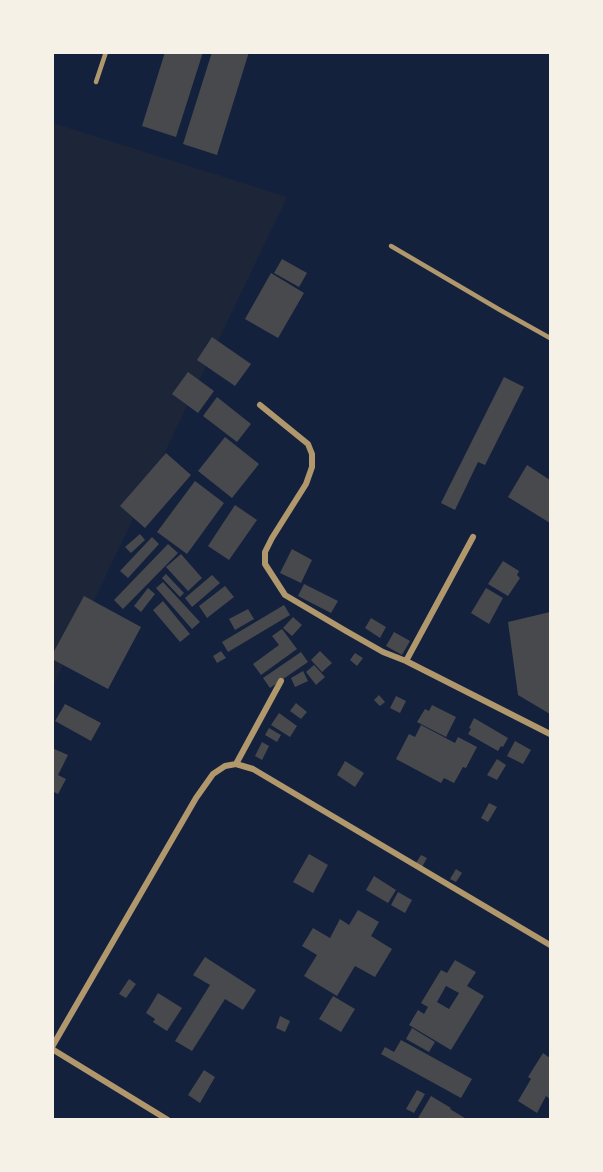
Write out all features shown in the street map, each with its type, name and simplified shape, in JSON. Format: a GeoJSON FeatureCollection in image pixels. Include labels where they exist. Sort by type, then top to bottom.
{"type":"FeatureCollection","features":[{"type":"Feature","properties":{"kind":"street"},"geometry":{"type":"LineString","coordinates":[[260,405],[308,444],[312,454],[312,467],[306,484],[265,552],[265,564],[285,595],[383,652],[406,661],[550,734]]}},
{"type":"Feature","properties":{"kind":"street"},"geometry":{"type":"LineString","coordinates":[[406,661],[473,537]]}},
{"type":"Feature","properties":{"kind":"street"},"geometry":{"type":"LineString","coordinates":[[236,764],[281,681]]}},
{"type":"Feature","properties":{"kind":"street"},"geometry":{"type":"LineString","coordinates":[[168,1119],[52,1048],[196,798],[213,774],[225,766],[236,764],[253,769],[550,945]]}},
{"type":"Feature","properties":{"kind":"lane"},"geometry":{"type":"LineString","coordinates":[[96,82],[106,52]]}},
{"type":"Feature","properties":{"kind":"lane"},"geometry":{"type":"LineString","coordinates":[[391,246],[550,338]]}},
{"type":"Feature","properties":{"kind":"shaded area"},"geometry":{"type":"Polygon","coordinates":[[[53,123],[287,197],[53,686],[53,123]]]}},
{"type":"Feature","properties":{"kind":"building"},"geometry":{"type":"Polygon","coordinates":[[[165,52],[203,52],[176,137],[142,126],[165,52]]]}},
{"type":"Feature","properties":{"kind":"building"},"geometry":{"type":"Polygon","coordinates":[[[212,52],[249,52],[217,155],[183,144],[212,52]]]}},
{"type":"Feature","properties":{"kind":"building"},"geometry":{"type":"Polygon","coordinates":[[[282,259],[307,273],[299,287],[274,273],[282,259]]]}},
{"type":"Feature","properties":{"kind":"building"},"geometry":{"type":"Polygon","coordinates":[[[271,273],[304,293],[278,338],[245,319],[271,273]]]}},
{"type":"Feature","properties":{"kind":"building"},"geometry":{"type":"Polygon","coordinates":[[[212,337],[251,364],[235,386],[197,360],[212,337]]]}},
{"type":"Feature","properties":{"kind":"building"},"geometry":{"type":"Polygon","coordinates":[[[188,372],[214,391],[198,413],[172,394],[188,372]]]}},
{"type":"Feature","properties":{"kind":"building"},"geometry":{"type":"Polygon","coordinates":[[[504,377],[524,387],[485,465],[478,462],[455,510],[441,503],[504,377]]]}},
{"type":"Feature","properties":{"kind":"building"},"geometry":{"type":"Polygon","coordinates":[[[217,397],[251,424],[237,442],[203,416],[217,397]]]}},
{"type":"Feature","properties":{"kind":"building"},"geometry":{"type":"Polygon","coordinates":[[[225,437],[259,464],[232,498],[198,471],[225,437]]]}},
{"type":"Feature","properties":{"kind":"building"},"geometry":{"type":"Polygon","coordinates":[[[166,453],[191,475],[145,528],[120,506],[166,453]]]}},
{"type":"Feature","properties":{"kind":"building"},"geometry":{"type":"Polygon","coordinates":[[[527,465],[550,480],[550,523],[508,497],[527,465]]]}},
{"type":"Feature","properties":{"kind":"building"},"geometry":{"type":"Polygon","coordinates":[[[195,481],[224,503],[187,554],[157,532],[195,481]]]}},
{"type":"Feature","properties":{"kind":"building"},"geometry":{"type":"Polygon","coordinates":[[[235,505],[257,520],[229,560],[208,546],[235,505]]]}},
{"type":"Feature","properties":{"kind":"building"},"geometry":{"type":"Polygon","coordinates":[[[140,534],[145,540],[131,553],[125,547],[140,534]]]}},
{"type":"Feature","properties":{"kind":"building"},"geometry":{"type":"Polygon","coordinates":[[[152,537],[159,544],[128,578],[120,571],[152,537]]]}},
{"type":"Feature","properties":{"kind":"building"},"geometry":{"type":"Polygon","coordinates":[[[168,544],[178,553],[123,609],[114,600],[168,544]]]}},
{"type":"Feature","properties":{"kind":"building"},"geometry":{"type":"Polygon","coordinates":[[[292,549],[312,560],[301,583],[280,573],[292,549]]]}},
{"type":"Feature","properties":{"kind":"building"},"geometry":{"type":"Polygon","coordinates":[[[181,554],[202,578],[188,591],[166,567],[181,554]]]}},
{"type":"Feature","properties":{"kind":"building"},"geometry":{"type":"Polygon","coordinates":[[[503,561],[519,571],[517,575],[520,578],[508,596],[488,584],[503,561]]]}},
{"type":"Feature","properties":{"kind":"building"},"geometry":{"type":"Polygon","coordinates":[[[166,574],[184,593],[180,597],[162,578],[166,574]]]}},
{"type":"Feature","properties":{"kind":"building"},"geometry":{"type":"Polygon","coordinates":[[[212,575],[220,583],[192,607],[185,598],[212,575]]]}},
{"type":"Feature","properties":{"kind":"building"},"geometry":{"type":"Polygon","coordinates":[[[163,582],[200,622],[192,629],[156,588],[163,582]]]}},
{"type":"Feature","properties":{"kind":"building"},"geometry":{"type":"Polygon","coordinates":[[[304,584],[338,601],[331,613],[298,596],[304,584]]]}},
{"type":"Feature","properties":{"kind":"building"},"geometry":{"type":"Polygon","coordinates":[[[225,586],[234,597],[207,618],[199,606],[225,586]]]}},
{"type":"Feature","properties":{"kind":"building"},"geometry":{"type":"Polygon","coordinates":[[[148,588],[155,594],[141,612],[134,606],[148,588]]]}},
{"type":"Feature","properties":{"kind":"building"},"geometry":{"type":"Polygon","coordinates":[[[486,588],[503,598],[489,624],[471,613],[486,588]]]}},
{"type":"Feature","properties":{"kind":"building"},"geometry":{"type":"Polygon","coordinates":[[[84,596],[141,627],[108,689],[52,659],[52,655],[84,596]]]}},
{"type":"Feature","properties":{"kind":"building"},"geometry":{"type":"Polygon","coordinates":[[[163,601],[190,634],[180,642],[153,610],[163,601]]]}},
{"type":"Feature","properties":{"kind":"building"},"geometry":{"type":"Polygon","coordinates":[[[284,605],[290,615],[228,652],[222,642],[284,605]]]}},
{"type":"Feature","properties":{"kind":"building"},"geometry":{"type":"Polygon","coordinates":[[[248,609],[254,619],[235,630],[229,619],[248,609]]]}},
{"type":"Feature","properties":{"kind":"building"},"geometry":{"type":"Polygon","coordinates":[[[550,612],[550,714],[518,695],[508,622],[550,612]]]}},
{"type":"Feature","properties":{"kind":"building"},"geometry":{"type":"Polygon","coordinates":[[[293,617],[302,625],[292,636],[283,628],[293,617]]]}},
{"type":"Feature","properties":{"kind":"building"},"geometry":{"type":"Polygon","coordinates":[[[371,618],[386,627],[380,638],[365,628],[371,618]]]}},
{"type":"Feature","properties":{"kind":"building"},"geometry":{"type":"Polygon","coordinates":[[[282,629],[297,649],[261,675],[253,664],[279,645],[272,636],[282,629]]]}},
{"type":"Feature","properties":{"kind":"building"},"geometry":{"type":"Polygon","coordinates":[[[394,632],[410,641],[402,655],[386,646],[394,632]]]}},
{"type":"Feature","properties":{"kind":"building"},"geometry":{"type":"Polygon","coordinates":[[[221,651],[226,658],[217,663],[213,656],[221,651]]]}},
{"type":"Feature","properties":{"kind":"building"},"geometry":{"type":"Polygon","coordinates":[[[320,651],[332,663],[322,672],[311,660],[320,651]]]}},
{"type":"Feature","properties":{"kind":"building"},"geometry":{"type":"Polygon","coordinates":[[[301,652],[308,662],[270,688],[263,678],[301,652]]]}},
{"type":"Feature","properties":{"kind":"building"},"geometry":{"type":"Polygon","coordinates":[[[355,653],[363,658],[357,666],[350,660],[355,653]]]}},
{"type":"Feature","properties":{"kind":"building"},"geometry":{"type":"Polygon","coordinates":[[[314,665],[325,677],[316,685],[306,672],[314,665]]]}},
{"type":"Feature","properties":{"kind":"building"},"geometry":{"type":"Polygon","coordinates":[[[303,671],[308,681],[295,687],[291,678],[303,671]]]}},
{"type":"Feature","properties":{"kind":"building"},"geometry":{"type":"Polygon","coordinates":[[[379,695],[385,702],[380,706],[374,700],[379,695]]]}},
{"type":"Feature","properties":{"kind":"building"},"geometry":{"type":"Polygon","coordinates":[[[396,696],[406,701],[400,713],[390,708],[396,696]]]}},
{"type":"Feature","properties":{"kind":"building"},"geometry":{"type":"Polygon","coordinates":[[[296,703],[307,712],[301,719],[290,711],[296,703]]]}},
{"type":"Feature","properties":{"kind":"building"},"geometry":{"type":"Polygon","coordinates":[[[65,704],[101,723],[91,741],[55,721],[65,704]]]}},
{"type":"Feature","properties":{"kind":"building"},"geometry":{"type":"Polygon","coordinates":[[[432,705],[456,717],[446,737],[417,722],[425,709],[429,711],[432,705]]]}},
{"type":"Feature","properties":{"kind":"building"},"geometry":{"type":"Polygon","coordinates":[[[279,713],[297,726],[290,737],[271,725],[279,713]]]}},
{"type":"Feature","properties":{"kind":"building"},"geometry":{"type":"Polygon","coordinates":[[[474,718],[508,738],[503,747],[501,746],[498,751],[468,734],[474,718]]]}},
{"type":"Feature","properties":{"kind":"building"},"geometry":{"type":"Polygon","coordinates":[[[421,725],[455,743],[458,737],[477,747],[466,768],[463,767],[454,783],[444,778],[441,783],[396,759],[409,734],[415,737],[421,725]]]}},
{"type":"Feature","properties":{"kind":"building"},"geometry":{"type":"Polygon","coordinates":[[[269,728],[281,735],[277,742],[265,735],[269,728]]]}},
{"type":"Feature","properties":{"kind":"building"},"geometry":{"type":"Polygon","coordinates":[[[515,741],[531,750],[523,764],[507,756],[515,741]]]}},
{"type":"Feature","properties":{"kind":"building"},"geometry":{"type":"Polygon","coordinates":[[[262,742],[269,746],[262,760],[255,756],[262,742]]]}},
{"type":"Feature","properties":{"kind":"building"},"geometry":{"type":"Polygon","coordinates":[[[52,748],[68,755],[58,775],[66,779],[58,794],[52,791],[52,748]]]}},
{"type":"Feature","properties":{"kind":"building"},"geometry":{"type":"Polygon","coordinates":[[[497,759],[506,765],[497,780],[487,775],[497,759]]]}},
{"type":"Feature","properties":{"kind":"building"},"geometry":{"type":"Polygon","coordinates":[[[345,761],[364,773],[355,787],[337,775],[345,761]]]}},
{"type":"Feature","properties":{"kind":"building"},"geometry":{"type":"Polygon","coordinates":[[[489,803],[497,807],[488,822],[481,818],[489,803]]]}},
{"type":"Feature","properties":{"kind":"building"},"geometry":{"type":"Polygon","coordinates":[[[309,854],[328,865],[313,893],[293,882],[309,854]]]}},
{"type":"Feature","properties":{"kind":"building"},"geometry":{"type":"Polygon","coordinates":[[[421,855],[427,858],[422,867],[416,863],[421,855]]]}},
{"type":"Feature","properties":{"kind":"building"},"geometry":{"type":"Polygon","coordinates":[[[456,869],[462,873],[456,882],[450,879],[456,869]]]}},
{"type":"Feature","properties":{"kind":"building"},"geometry":{"type":"Polygon","coordinates":[[[374,876],[396,890],[388,903],[366,890],[374,876]]]}},
{"type":"Feature","properties":{"kind":"building"},"geometry":{"type":"Polygon","coordinates":[[[398,892],[412,900],[405,913],[391,905],[398,892]]]}},
{"type":"Feature","properties":{"kind":"building"},"geometry":{"type":"Polygon","coordinates":[[[358,910],[379,922],[371,936],[392,949],[375,977],[355,966],[337,996],[304,976],[317,955],[302,946],[313,928],[330,938],[340,919],[349,925],[358,910]]]}},
{"type":"Feature","properties":{"kind":"building"},"geometry":{"type":"Polygon","coordinates":[[[205,957],[256,990],[243,1010],[225,999],[192,1051],[175,1041],[210,985],[193,975],[205,957]]]}},
{"type":"Feature","properties":{"kind":"building"},"geometry":{"type":"Polygon","coordinates":[[[455,960],[476,972],[467,986],[484,996],[451,1050],[409,1025],[418,1010],[424,1014],[428,1007],[421,1003],[441,970],[447,973],[455,960]],[[446,986],[437,1002],[449,1009],[459,993],[446,986]]]}},
{"type":"Feature","properties":{"kind":"building"},"geometry":{"type":"Polygon","coordinates":[[[129,979],[136,984],[126,998],[119,994],[129,979]]]}},
{"type":"Feature","properties":{"kind":"building"},"geometry":{"type":"Polygon","coordinates":[[[158,993],[182,1008],[167,1031],[153,1022],[155,1019],[146,1013],[158,993]]]}},
{"type":"Feature","properties":{"kind":"building"},"geometry":{"type":"Polygon","coordinates":[[[333,996],[355,1009],[341,1032],[319,1019],[333,996]]]}},
{"type":"Feature","properties":{"kind":"building"},"geometry":{"type":"Polygon","coordinates":[[[280,1016],[290,1021],[285,1032],[276,1028],[280,1016]]]}},
{"type":"Feature","properties":{"kind":"building"},"geometry":{"type":"Polygon","coordinates":[[[412,1028],[435,1042],[429,1052],[406,1039],[412,1028]]]}},
{"type":"Feature","properties":{"kind":"building"},"geometry":{"type":"Polygon","coordinates":[[[401,1040],[472,1079],[461,1098],[381,1054],[385,1047],[394,1052],[401,1040]]]}},
{"type":"Feature","properties":{"kind":"building"},"geometry":{"type":"Polygon","coordinates":[[[543,1053],[550,1058],[550,1099],[546,1096],[537,1113],[518,1101],[531,1079],[528,1077],[543,1053]]]}},
{"type":"Feature","properties":{"kind":"building"},"geometry":{"type":"Polygon","coordinates":[[[204,1070],[215,1077],[200,1103],[188,1095],[204,1070]]]}},
{"type":"Feature","properties":{"kind":"building"},"geometry":{"type":"Polygon","coordinates":[[[417,1090],[425,1094],[414,1113],[406,1109],[417,1090]]]}},
{"type":"Feature","properties":{"kind":"building"},"geometry":{"type":"Polygon","coordinates":[[[431,1096],[451,1108],[468,1120],[417,1120],[431,1096]]]}}]}
